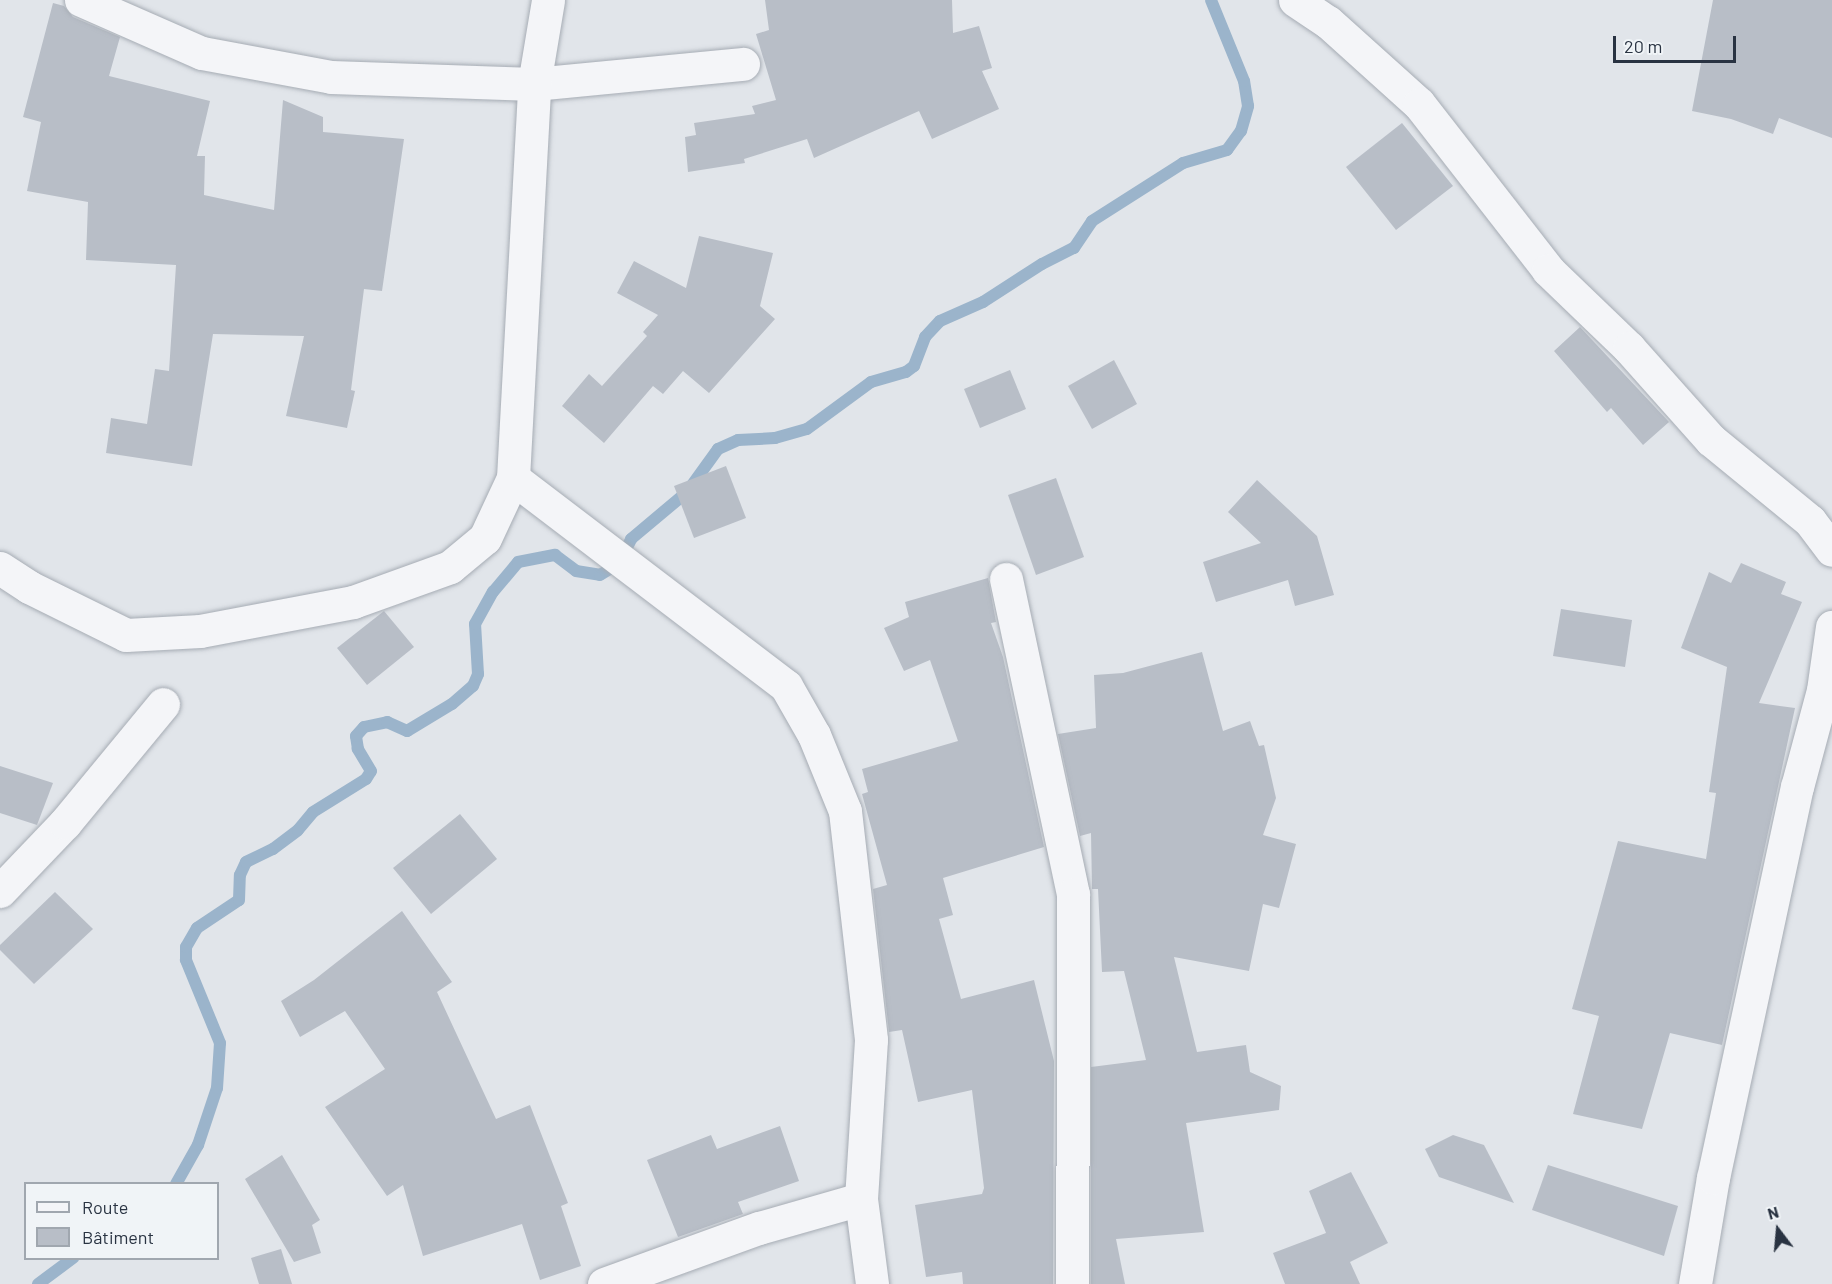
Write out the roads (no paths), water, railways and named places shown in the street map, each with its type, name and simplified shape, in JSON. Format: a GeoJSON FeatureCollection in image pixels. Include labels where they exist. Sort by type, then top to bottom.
{"type":"FeatureCollection","features":[{"type":"Feature","properties":{"kind":"street"},"geometry":{"type":"LineString","coordinates":[[81,0],[202,53],[331,76],[534,84],[743,64]]}},
{"type":"Feature","properties":{"kind":"street"},"geometry":{"type":"LineString","coordinates":[[0,568],[29,587],[126,635],[200,631],[353,602],[450,567],[485,538],[513,478],[534,84],[548,0]]}},
{"type":"Feature","properties":{"kind":"street"},"geometry":{"type":"LineString","coordinates":[[1294,0],[1328,22],[1419,104],[1548,270],[1629,348],[1711,440],[1810,521],[1832,550]]}},
{"type":"Feature","properties":{"kind":"street"},"geometry":{"type":"LineString","coordinates":[[513,478],[786,686],[814,735],[845,811],[871,1040],[861,1199],[872,1284]]}},
{"type":"Feature","properties":{"kind":"street"},"geometry":{"type":"LineString","coordinates":[[1006,579],[1073,894],[1072,1284]]}},
{"type":"Feature","properties":{"kind":"street"},"geometry":{"type":"LineString","coordinates":[[1695,1284],[1713,1178],[1782,856],[1827,692],[1832,627]]}},
{"type":"Feature","properties":{"kind":"street"},"geometry":{"type":"LineString","coordinates":[[0,891],[65,823],[163,704]]}},
{"type":"Feature","properties":{"kind":"street"},"geometry":{"type":"LineString","coordinates":[[604,1284],[759,1228],[861,1199]]}},
{"type":"Feature","properties":{"kind":"waterway"},"geometry":{"type":"LineString","coordinates":[[177,1182],[198,1145],[217,1088],[220,1043],[186,960],[186,947],[197,928],[239,900],[240,875],[246,862],[273,849],[298,830],[313,812],[366,779],[371,771],[358,749],[356,736],[364,727],[387,722],[407,731],[452,704],[473,686],[478,674],[475,624],[493,592],[518,562],[555,555],[576,571],[600,575],[619,563],[631,539],[687,492],[718,449],[738,440],[775,438],[807,429],[871,382],[906,372],[914,366],[925,337],[940,321],[983,302],[1042,264],[1074,248],[1092,221],[1183,163],[1227,150],[1241,131],[1248,106],[1244,81],[1211,0]]}},
{"type":"Feature","properties":{"kind":"waterway"},"geometry":{"type":"LineString","coordinates":[[38,1284],[70,1260]]}}]}
